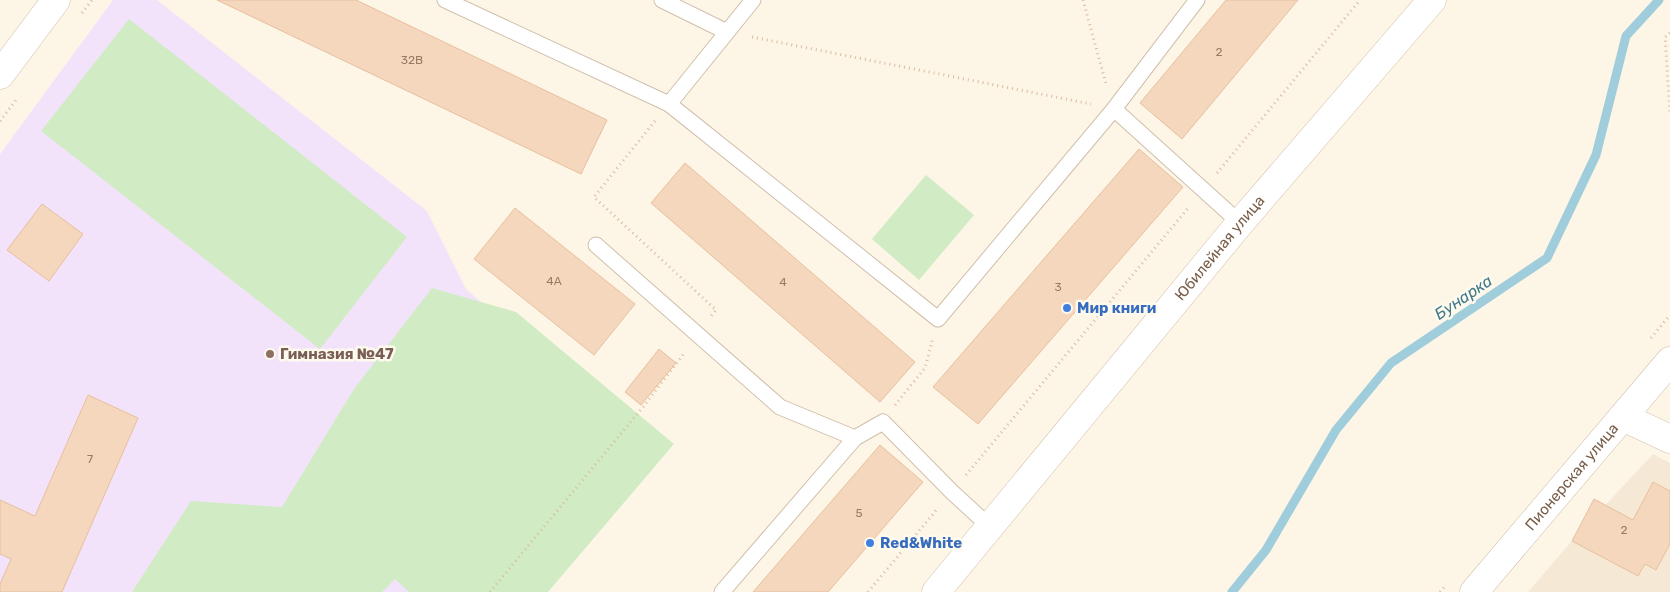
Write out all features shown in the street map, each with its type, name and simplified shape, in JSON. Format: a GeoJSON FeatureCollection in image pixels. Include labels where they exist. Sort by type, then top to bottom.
{"type":"FeatureCollection","features":[{"type":"Feature","properties":{"kind":"street"},"geometry":{"type":"LineString","coordinates":[[0,75],[56,0]]}},
{"type":"Feature","properties":{"kind":"street","name":"Юбилейная улица"},"geometry":{"type":"LineString","coordinates":[[936,592],[1240,223],[1432,0]]}},
{"type":"Feature","properties":{"kind":"street","name":"Пионерская улица"},"geometry":{"type":"LineString","coordinates":[[1474,592],[1670,361]]}},
{"type":"Feature","properties":{"kind":"street"},"geometry":{"type":"LineString","coordinates":[[1623,417],[1670,439]]}},
{"type":"Feature","properties":{"kind":"lane"},"geometry":{"type":"LineString","coordinates":[[445,0],[669,104],[938,319],[1114,109],[1197,0]]}},
{"type":"Feature","properties":{"kind":"lane"},"geometry":{"type":"LineString","coordinates":[[662,0],[727,32]]}},
{"type":"Feature","properties":{"kind":"lane"},"geometry":{"type":"LineString","coordinates":[[669,104],[753,0]]}},
{"type":"Feature","properties":{"kind":"lane"},"geometry":{"type":"LineString","coordinates":[[1114,109],[1240,223]]}},
{"type":"Feature","properties":{"kind":"lane"},"geometry":{"type":"LineString","coordinates":[[596,245],[780,407],[855,438]]}},
{"type":"Feature","properties":{"kind":"lane"},"geometry":{"type":"LineString","coordinates":[[722,592],[855,438],[883,422],[990,528]]}},
{"type":"Feature","properties":{"kind":"path"},"geometry":{"type":"LineString","coordinates":[[727,32],[1114,109],[1083,0]]}},
{"type":"Feature","properties":{"kind":"path"},"geometry":{"type":"LineString","coordinates":[[868,592],[1360,0]]}},
{"type":"Feature","properties":{"kind":"path"},"geometry":{"type":"LineString","coordinates":[[1670,33],[1666,37],[1670,113]]}},
{"type":"Feature","properties":{"kind":"path"},"geometry":{"type":"LineString","coordinates":[[490,592],[644,407],[716,310],[594,197],[669,104]]}},
{"type":"Feature","properties":{"kind":"path"},"geometry":{"type":"LineString","coordinates":[[883,422],[925,368],[938,319]]}},
{"type":"Feature","properties":{"kind":"shaded area","name":"Гимназия №47"},"geometry":{"type":"Polygon","coordinates":[[[113,0],[157,0],[427,211],[466,289],[613,418],[463,592],[0,592],[0,154],[113,0]]]}},
{"type":"Feature","properties":{"kind":"shaded area"},"geometry":{"type":"Polygon","coordinates":[[[1653,454],[1670,463],[1670,592],[1528,592],[1572,541],[1653,454]]]}},
{"type":"Feature","properties":{"kind":"green space"},"geometry":{"type":"Polygon","coordinates":[[[129,19],[407,237],[320,349],[41,131],[129,19]]]}},
{"type":"Feature","properties":{"kind":"green space"},"geometry":{"type":"Polygon","coordinates":[[[926,175],[974,215],[919,280],[872,239],[926,175]]]}},
{"type":"Feature","properties":{"kind":"green space"},"geometry":{"type":"Polygon","coordinates":[[[432,288],[516,312],[674,444],[548,592],[409,592],[395,579],[382,592],[132,592],[191,501],[282,507],[354,389],[432,288]]]}},
{"type":"Feature","properties":{"kind":"building"},"geometry":{"type":"Polygon","coordinates":[[[217,0],[356,0],[607,120],[581,174],[217,0]]]}},
{"type":"Feature","properties":{"kind":"building"},"geometry":{"type":"Polygon","coordinates":[[[1226,0],[1298,0],[1182,139],[1140,103],[1226,0]]]}},
{"type":"Feature","properties":{"kind":"building"},"geometry":{"type":"Polygon","coordinates":[[[1139,149],[1183,187],[978,424],[933,387],[1139,149]]]}},
{"type":"Feature","properties":{"kind":"building"},"geometry":{"type":"Polygon","coordinates":[[[685,163],[915,362],[880,402],[651,203],[685,163]]]}},
{"type":"Feature","properties":{"kind":"building"},"geometry":{"type":"Polygon","coordinates":[[[42,204],[83,234],[49,281],[7,250],[42,204]]]}},
{"type":"Feature","properties":{"kind":"building"},"geometry":{"type":"Polygon","coordinates":[[[515,208],[635,304],[594,355],[474,259],[515,208]]]}},
{"type":"Feature","properties":{"kind":"building"},"geometry":{"type":"Polygon","coordinates":[[[659,349],[676,363],[641,405],[625,392],[659,349]]]}},
{"type":"Feature","properties":{"kind":"building"},"geometry":{"type":"Polygon","coordinates":[[[88,395],[138,418],[62,592],[0,592],[0,584],[11,559],[0,554],[0,500],[35,516],[88,395]]]}},
{"type":"Feature","properties":{"kind":"building"},"geometry":{"type":"Polygon","coordinates":[[[880,445],[923,482],[828,592],[753,592],[880,445]]]}},
{"type":"Feature","properties":{"kind":"building"},"geometry":{"type":"Polygon","coordinates":[[[1653,482],[1670,491],[1670,544],[1656,570],[1645,564],[1638,576],[1572,541],[1594,499],[1633,520],[1653,482]]]}},
{"type":"Feature","properties":{"kind":"waterway","name":"Бунарка"},"geometry":{"type":"LineString","coordinates":[[1232,592],[1266,550],[1336,430],[1391,363],[1547,258],[1596,155],[1626,36],[1659,0]]}},
{"type":"Feature","properties":{"kind":"place","name":"Мир книги"},"geometry":{"type":"Point","coordinates":[1067,308]}},
{"type":"Feature","properties":{"kind":"place","name":"Гимназия №47"},"geometry":{"type":"Point","coordinates":[270,354]}},
{"type":"Feature","properties":{"kind":"place","name":"Red&White"},"geometry":{"type":"Point","coordinates":[870,543]}}]}
